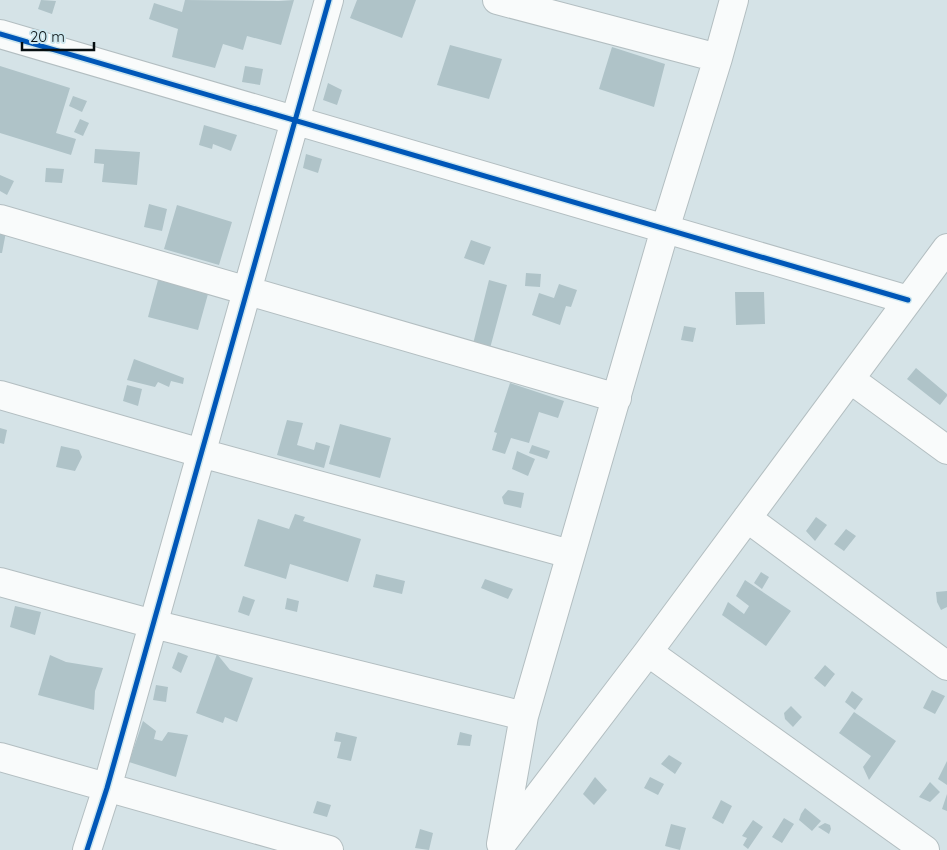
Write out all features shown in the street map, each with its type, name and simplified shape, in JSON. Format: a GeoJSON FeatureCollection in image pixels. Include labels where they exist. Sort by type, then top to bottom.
{"type":"FeatureCollection","features":[{"type":"Feature","properties":{"kind":"street"},"geometry":{"type":"LineString","coordinates":[[87,850],[107,788],[329,0]]}},
{"type":"Feature","properties":{"kind":"street"},"geometry":{"type":"LineString","coordinates":[[497,0],[718,58]]}},
{"type":"Feature","properties":{"kind":"street"},"geometry":{"type":"LineString","coordinates":[[499,847],[524,716],[665,229],[734,0]]}},
{"type":"Feature","properties":{"kind":"street"},"geometry":{"type":"LineString","coordinates":[[0,34],[908,300]]}},
{"type":"Feature","properties":{"kind":"street"},"geometry":{"type":"LineString","coordinates":[[0,219],[617,398]]}},
{"type":"Feature","properties":{"kind":"street"},"geometry":{"type":"LineString","coordinates":[[499,847],[648,652],[947,248]]}},
{"type":"Feature","properties":{"kind":"street"},"geometry":{"type":"LineString","coordinates":[[850,379],[947,450]]}},
{"type":"Feature","properties":{"kind":"street"},"geometry":{"type":"LineString","coordinates":[[0,394],[201,453],[570,554]]}},
{"type":"Feature","properties":{"kind":"street"},"geometry":{"type":"LineString","coordinates":[[747,518],[947,666]]}},
{"type":"Feature","properties":{"kind":"street"},"geometry":{"type":"LineString","coordinates":[[0,582],[153,624],[524,716]]}},
{"type":"Feature","properties":{"kind":"street"},"geometry":{"type":"LineString","coordinates":[[648,652],[925,850]]}},
{"type":"Feature","properties":{"kind":"street"},"geometry":{"type":"LineString","coordinates":[[0,757],[107,788],[255,840],[329,850]]}},
{"type":"Feature","properties":{"kind":"building"},"geometry":{"type":"Polygon","coordinates":[[[41,0],[56,1],[52,14],[38,9],[41,0]]]}},
{"type":"Feature","properties":{"kind":"building"},"geometry":{"type":"Polygon","coordinates":[[[185,0],[294,0],[281,45],[247,36],[243,50],[223,44],[215,68],[172,57],[178,29],[149,19],[154,3],[182,12],[185,0]]]}},
{"type":"Feature","properties":{"kind":"building"},"geometry":{"type":"Polygon","coordinates":[[[357,0],[416,0],[402,38],[350,18],[357,0]]]}},
{"type":"Feature","properties":{"kind":"building"},"geometry":{"type":"Polygon","coordinates":[[[450,45],[502,59],[489,99],[437,85],[450,45]]]}},
{"type":"Feature","properties":{"kind":"building"},"geometry":{"type":"Polygon","coordinates":[[[612,47],[665,64],[654,107],[599,89],[612,47]]]}},
{"type":"Feature","properties":{"kind":"building"},"geometry":{"type":"Polygon","coordinates":[[[0,66],[70,88],[56,133],[76,139],[71,155],[0,133],[0,66]]]}},
{"type":"Feature","properties":{"kind":"building"},"geometry":{"type":"Polygon","coordinates":[[[245,66],[263,69],[260,85],[242,82],[245,66]]]}},
{"type":"Feature","properties":{"kind":"building"},"geometry":{"type":"Polygon","coordinates":[[[328,83],[342,90],[337,105],[323,100],[328,83]]]}},
{"type":"Feature","properties":{"kind":"building"},"geometry":{"type":"Polygon","coordinates":[[[73,96],[87,101],[82,112],[69,106],[73,96]]]}},
{"type":"Feature","properties":{"kind":"building"},"geometry":{"type":"Polygon","coordinates":[[[80,119],[89,123],[83,136],[74,132],[80,119]]]}},
{"type":"Feature","properties":{"kind":"building"},"geometry":{"type":"Polygon","coordinates":[[[204,125],[237,135],[231,151],[213,144],[212,149],[199,145],[204,125]]]}},
{"type":"Feature","properties":{"kind":"building"},"geometry":{"type":"Polygon","coordinates":[[[95,149],[140,152],[137,185],[102,182],[104,164],[94,163],[95,149]]]}},
{"type":"Feature","properties":{"kind":"building"},"geometry":{"type":"Polygon","coordinates":[[[306,154],[322,159],[318,173],[303,168],[306,154]]]}},
{"type":"Feature","properties":{"kind":"building"},"geometry":{"type":"Polygon","coordinates":[[[46,168],[64,169],[62,183],[45,182],[46,168]]]}},
{"type":"Feature","properties":{"kind":"building"},"geometry":{"type":"Polygon","coordinates":[[[0,175],[14,181],[7,195],[0,191],[0,175]]]}},
{"type":"Feature","properties":{"kind":"building"},"geometry":{"type":"Polygon","coordinates":[[[149,204],[167,209],[162,231],[144,227],[149,204]]]}},
{"type":"Feature","properties":{"kind":"building"},"geometry":{"type":"Polygon","coordinates":[[[177,205],[232,222],[219,265],[164,249],[177,205]]]}},
{"type":"Feature","properties":{"kind":"building"},"geometry":{"type":"Polygon","coordinates":[[[0,231],[6,232],[2,253],[0,253],[0,231]]]}},
{"type":"Feature","properties":{"kind":"building"},"geometry":{"type":"Polygon","coordinates":[[[471,240],[491,247],[484,265],[464,258],[471,240]]]}},
{"type":"Feature","properties":{"kind":"building"},"geometry":{"type":"Polygon","coordinates":[[[526,273],[541,274],[540,287],[525,286],[526,273]]]}},
{"type":"Feature","properties":{"kind":"building"},"geometry":{"type":"Polygon","coordinates":[[[158,280],[208,294],[198,330],[148,317],[158,280]]]}},
{"type":"Feature","properties":{"kind":"building"},"geometry":{"type":"Polygon","coordinates":[[[489,280],[507,285],[489,352],[472,348],[489,280]]]}},
{"type":"Feature","properties":{"kind":"building"},"geometry":{"type":"Polygon","coordinates":[[[559,284],[577,290],[571,307],[566,306],[560,325],[532,315],[539,293],[554,298],[559,284]]]}},
{"type":"Feature","properties":{"kind":"building"},"geometry":{"type":"Polygon","coordinates":[[[735,292],[764,292],[765,324],[736,325],[735,292]]]}},
{"type":"Feature","properties":{"kind":"building"},"geometry":{"type":"Polygon","coordinates":[[[684,326],[696,328],[693,342],[681,340],[684,326]]]}},
{"type":"Feature","properties":{"kind":"building"},"geometry":{"type":"Polygon","coordinates":[[[134,359],[184,378],[183,384],[171,381],[169,387],[158,382],[155,387],[127,380],[134,359]]]}},
{"type":"Feature","properties":{"kind":"building"},"geometry":{"type":"Polygon","coordinates":[[[916,368],[947,394],[940,405],[907,379],[916,368]]]}},
{"type":"Feature","properties":{"kind":"building"},"geometry":{"type":"Polygon","coordinates":[[[510,383],[564,401],[558,418],[539,412],[529,443],[511,438],[505,454],[492,450],[497,433],[494,432],[510,383]]]}},
{"type":"Feature","properties":{"kind":"building"},"geometry":{"type":"Polygon","coordinates":[[[127,385],[142,389],[138,406],[123,401],[127,385]]]}},
{"type":"Feature","properties":{"kind":"building"},"geometry":{"type":"Polygon","coordinates":[[[287,420],[303,423],[297,445],[314,450],[316,442],[330,446],[324,468],[277,455],[287,420]]]}},
{"type":"Feature","properties":{"kind":"building"},"geometry":{"type":"Polygon","coordinates":[[[340,424],[391,438],[380,478],[329,464],[340,424]]]}},
{"type":"Feature","properties":{"kind":"building"},"geometry":{"type":"Polygon","coordinates":[[[0,428],[7,430],[4,444],[0,443],[0,428]]]}},
{"type":"Feature","properties":{"kind":"building"},"geometry":{"type":"Polygon","coordinates":[[[532,445],[550,451],[547,459],[529,453],[532,445]]]}},
{"type":"Feature","properties":{"kind":"building"},"geometry":{"type":"Polygon","coordinates":[[[61,446],[79,450],[82,457],[75,471],[56,467],[61,446]]]}},
{"type":"Feature","properties":{"kind":"building"},"geometry":{"type":"Polygon","coordinates":[[[517,451],[535,459],[528,476],[512,469],[517,451]]]}},
{"type":"Feature","properties":{"kind":"building"},"geometry":{"type":"Polygon","coordinates":[[[508,490],[524,493],[521,508],[504,504],[502,497],[508,490]]]}},
{"type":"Feature","properties":{"kind":"building"},"geometry":{"type":"Polygon","coordinates":[[[295,514],[305,517],[303,521],[361,539],[348,582],[290,564],[286,579],[244,566],[258,519],[289,529],[295,514]]]}},
{"type":"Feature","properties":{"kind":"building"},"geometry":{"type":"Polygon","coordinates":[[[816,517],[827,525],[815,541],[806,531],[816,517]]]}},
{"type":"Feature","properties":{"kind":"building"},"geometry":{"type":"Polygon","coordinates":[[[846,529],[856,536],[844,551],[834,544],[846,529]]]}},
{"type":"Feature","properties":{"kind":"building"},"geometry":{"type":"Polygon","coordinates":[[[761,572],[769,577],[762,589],[754,583],[761,572]]]}},
{"type":"Feature","properties":{"kind":"building"},"geometry":{"type":"Polygon","coordinates":[[[376,574],[405,581],[402,594],[373,587],[376,574]]]}},
{"type":"Feature","properties":{"kind":"building"},"geometry":{"type":"Polygon","coordinates":[[[485,579],[513,589],[508,599],[481,588],[485,579]]]}},
{"type":"Feature","properties":{"kind":"building"},"geometry":{"type":"Polygon","coordinates":[[[745,580],[791,611],[766,646],[722,615],[728,602],[744,614],[749,606],[736,596],[745,580]]]}},
{"type":"Feature","properties":{"kind":"building"},"geometry":{"type":"Polygon","coordinates":[[[947,591],[947,607],[941,610],[937,602],[936,592],[947,591]]]}},
{"type":"Feature","properties":{"kind":"building"},"geometry":{"type":"Polygon","coordinates":[[[243,596],[255,600],[249,616],[238,612],[243,596]]]}},
{"type":"Feature","properties":{"kind":"building"},"geometry":{"type":"Polygon","coordinates":[[[287,598],[299,601],[297,612],[285,609],[287,598]]]}},
{"type":"Feature","properties":{"kind":"building"},"geometry":{"type":"Polygon","coordinates":[[[15,606],[41,612],[35,635],[10,627],[15,606]]]}},
{"type":"Feature","properties":{"kind":"building"},"geometry":{"type":"Polygon","coordinates":[[[178,652],[188,656],[181,673],[172,668],[178,652]]]}},
{"type":"Feature","properties":{"kind":"building"},"geometry":{"type":"Polygon","coordinates":[[[217,654],[230,670],[253,678],[237,722],[225,717],[223,723],[196,713],[217,654]]]}},
{"type":"Feature","properties":{"kind":"building"},"geometry":{"type":"Polygon","coordinates":[[[50,655],[66,662],[103,668],[95,691],[94,710],[38,695],[50,655]]]}},
{"type":"Feature","properties":{"kind":"building"},"geometry":{"type":"Polygon","coordinates":[[[825,665],[835,674],[825,687],[814,678],[825,665]]]}},
{"type":"Feature","properties":{"kind":"building"},"geometry":{"type":"Polygon","coordinates":[[[156,685],[168,687],[166,702],[153,700],[156,685]]]}},
{"type":"Feature","properties":{"kind":"building"},"geometry":{"type":"Polygon","coordinates":[[[932,690],[945,696],[935,714],[923,708],[932,690]]]}},
{"type":"Feature","properties":{"kind":"building"},"geometry":{"type":"Polygon","coordinates":[[[852,691],[863,699],[855,710],[845,702],[852,691]]]}},
{"type":"Feature","properties":{"kind":"building"},"geometry":{"type":"Polygon","coordinates":[[[791,706],[802,717],[793,727],[785,719],[784,713],[791,706]]]}},
{"type":"Feature","properties":{"kind":"building"},"geometry":{"type":"Polygon","coordinates":[[[854,712],[896,741],[869,780],[863,767],[871,756],[839,733],[854,712]]]}},
{"type":"Feature","properties":{"kind":"building"},"geometry":{"type":"Polygon","coordinates":[[[143,721],[156,731],[154,739],[162,741],[168,732],[188,735],[176,777],[129,762],[143,721]]]}},
{"type":"Feature","properties":{"kind":"building"},"geometry":{"type":"Polygon","coordinates":[[[336,732],[357,737],[351,761],[337,758],[341,742],[334,741],[336,732]]]}},
{"type":"Feature","properties":{"kind":"building"},"geometry":{"type":"Polygon","coordinates":[[[460,732],[472,735],[470,746],[457,745],[460,732]]]}},
{"type":"Feature","properties":{"kind":"building"},"geometry":{"type":"Polygon","coordinates":[[[669,755],[682,763],[675,774],[661,764],[669,755]]]}},
{"type":"Feature","properties":{"kind":"building"},"geometry":{"type":"Polygon","coordinates":[[[947,761],[947,785],[938,779],[947,761]]]}},
{"type":"Feature","properties":{"kind":"building"},"geometry":{"type":"Polygon","coordinates":[[[595,777],[607,790],[594,805],[583,794],[595,777]]]}},
{"type":"Feature","properties":{"kind":"building"},"geometry":{"type":"Polygon","coordinates":[[[650,777],[664,784],[658,795],[644,788],[650,777]]]}},
{"type":"Feature","properties":{"kind":"building"},"geometry":{"type":"Polygon","coordinates":[[[930,782],[940,792],[930,802],[919,797],[930,782]]]}},
{"type":"Feature","properties":{"kind":"building"},"geometry":{"type":"Polygon","coordinates":[[[947,794],[947,811],[942,809],[947,794]]]}},
{"type":"Feature","properties":{"kind":"building"},"geometry":{"type":"Polygon","coordinates":[[[721,800],[732,806],[723,824],[712,818],[721,800]]]}},
{"type":"Feature","properties":{"kind":"building"},"geometry":{"type":"Polygon","coordinates":[[[317,801],[331,805],[327,817],[313,813],[317,801]]]}},
{"type":"Feature","properties":{"kind":"building"},"geometry":{"type":"Polygon","coordinates":[[[805,808],[821,821],[812,831],[799,820],[805,808]]]}},
{"type":"Feature","properties":{"kind":"building"},"geometry":{"type":"Polygon","coordinates":[[[784,818],[794,824],[782,843],[772,837],[784,818]]]}},
{"type":"Feature","properties":{"kind":"building"},"geometry":{"type":"Polygon","coordinates":[[[753,820],[763,827],[748,849],[743,845],[747,838],[742,836],[753,820]]]}},
{"type":"Feature","properties":{"kind":"building"},"geometry":{"type":"Polygon","coordinates":[[[825,823],[830,825],[829,834],[818,827],[825,823]]]}},
{"type":"Feature","properties":{"kind":"building"},"geometry":{"type":"Polygon","coordinates":[[[671,824],[686,828],[680,850],[665,846],[671,824]]]}},
{"type":"Feature","properties":{"kind":"building"},"geometry":{"type":"Polygon","coordinates":[[[420,829],[433,833],[429,850],[415,848],[420,829]]]}},
{"type":"Feature","properties":{"kind":"cycle path"},"geometry":{"type":"LineString","coordinates":[[87,850],[107,788],[329,0]]}},
{"type":"Feature","properties":{"kind":"cycle path"},"geometry":{"type":"LineString","coordinates":[[0,34],[908,300]]}}]}
